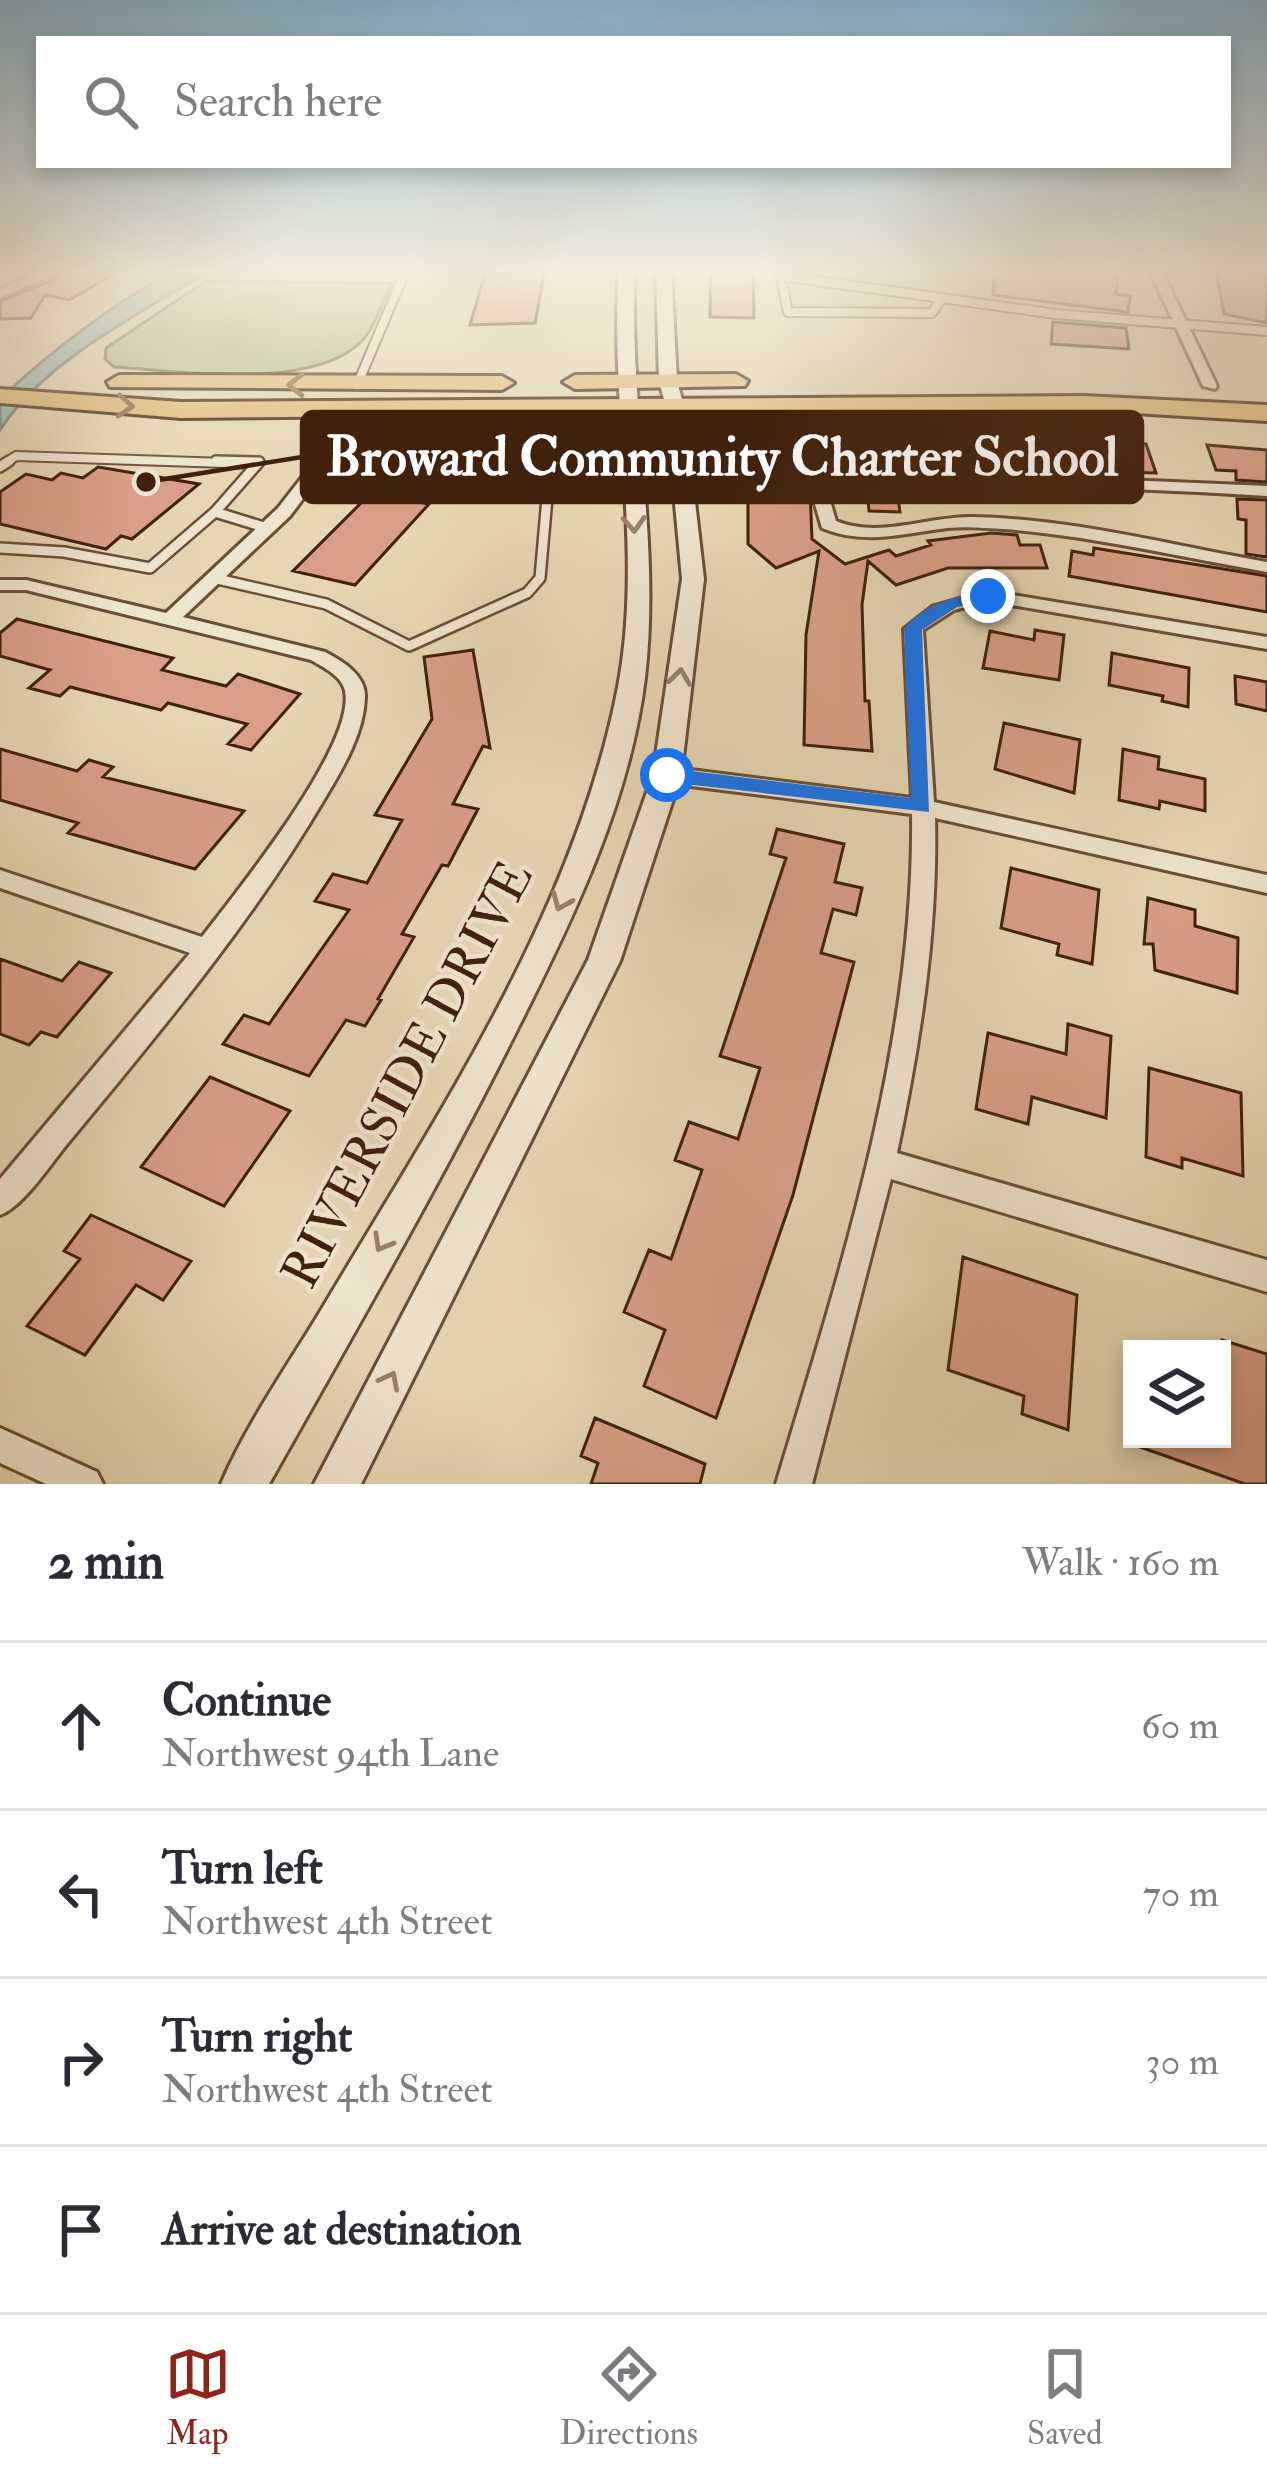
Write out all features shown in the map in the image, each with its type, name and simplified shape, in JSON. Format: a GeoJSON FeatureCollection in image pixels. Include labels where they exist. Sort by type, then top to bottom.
{"type":"FeatureCollection","features":[{"type":"Feature","properties":{"kind":"main road"},"geometry":{"type":"LineString","coordinates":[[5,382],[54,379],[625,394],[675,407],[1136,404],[1267,413]]}},
{"type":"Feature","properties":{"kind":"main road"},"geometry":{"type":"LineString","coordinates":[[5,382],[35,399],[181,410],[336,410],[625,394],[668,381],[1054,380],[1267,391]]}},
{"type":"Feature","properties":{"kind":"main road"},"geometry":{"type":"LineString","coordinates":[[1136,404],[1202,395],[1210,386]]}},
{"type":"Feature","properties":{"kind":"street","name":"RIVERSIDE DRIVE"},"geometry":{"type":"LineString","coordinates":[[244,1484],[526,984],[608,774],[631,686],[639,610],[626,338]]}},
{"type":"Feature","properties":{"kind":"street"},"geometry":{"type":"LineString","coordinates":[[337,1484],[604,961],[667,775],[693,579],[666,338]]}},
{"type":"Feature","properties":{"kind":"street"},"geometry":{"type":"LineString","coordinates":[[1187,338],[1210,386]]}},
{"type":"Feature","properties":{"kind":"street"},"geometry":{"type":"LineString","coordinates":[[171,619],[268,528],[318,468],[336,410]]}},
{"type":"Feature","properties":{"kind":"street"},"geometry":{"type":"LineString","coordinates":[[1267,491],[992,479],[844,481],[820,494],[828,524],[844,533],[865,536],[968,522],[1017,525],[1267,567]]}},
{"type":"Feature","properties":{"kind":"street"},"geometry":{"type":"LineString","coordinates":[[0,585],[26,585],[318,656],[344,671],[356,693],[353,725],[278,852],[78,1112],[0,1201]]}},
{"type":"Feature","properties":{"kind":"street"},"geometry":{"type":"LineString","coordinates":[[794,1484],[881,1162],[910,1007],[922,890],[913,629],[928,614],[952,603],[988,596],[1267,643]]}},
{"type":"Feature","properties":{"kind":"street"},"geometry":{"type":"LineString","coordinates":[[667,775],[922,807],[1267,884]]}},
{"type":"Feature","properties":{"kind":"street"},"geometry":{"type":"LineString","coordinates":[[0,879],[206,948]]}},
{"type":"Feature","properties":{"kind":"street"},"geometry":{"type":"LineString","coordinates":[[881,1162],[1267,1276]]}},
{"type":"Feature","properties":{"kind":"street"},"geometry":{"type":"LineString","coordinates":[[0,1444],[85,1484]]}},
{"type":"Feature","properties":{"kind":"lane"},"geometry":{"type":"LineString","coordinates":[[357,385],[377,338]]}},
{"type":"Feature","properties":{"kind":"lane"},"geometry":{"type":"LineString","coordinates":[[213,578],[326,604],[409,646],[527,593],[540,578],[550,464],[527,456],[322,455]]}},
{"type":"Feature","properties":{"kind":"lane"},"geometry":{"type":"LineString","coordinates":[[0,467],[16,457],[259,462],[214,512],[150,568],[64,552],[0,548]]}},
{"type":"Feature","properties":{"kind":"lane"},"geometry":{"type":"LineString","coordinates":[[214,512],[268,528]]}},
{"type":"Feature","properties":{"kind":"green space"},"geometry":{"type":"Polygon","coordinates":[[[121,338],[364,338],[339,357],[310,367],[243,374],[114,367],[105,359],[106,348],[121,338]]]}},
{"type":"Feature","properties":{"kind":"water"},"geometry":{"type":"Polygon","coordinates":[[[72,338],[100,338],[43,381],[0,430],[0,399],[72,338]]]}},
{"type":"Feature","properties":{"kind":"building"},"geometry":{"type":"Polygon","coordinates":[[[1052,338],[1127,338],[1129,349],[1051,344],[1052,338]]]}},
{"type":"Feature","properties":{"kind":"building"},"geometry":{"type":"Polygon","coordinates":[[[1051,438],[1146,444],[1156,473],[896,467],[894,472],[864,472],[863,464],[854,467],[851,439],[1054,446],[1051,438]]]}},
{"type":"Feature","properties":{"kind":"building"},"geometry":{"type":"Polygon","coordinates":[[[1207,445],[1267,450],[1267,482],[1236,480],[1236,471],[1216,470],[1207,445]]]}},
{"type":"Feature","properties":{"kind":"building"},"geometry":{"type":"Polygon","coordinates":[[[98,467],[199,484],[132,539],[121,536],[106,549],[0,524],[0,492],[26,474],[52,480],[61,473],[83,478],[98,467]]]}},
{"type":"Feature","properties":{"kind":"building"},"geometry":{"type":"Polygon","coordinates":[[[748,475],[810,489],[812,539],[845,564],[889,550],[896,556],[931,545],[928,541],[991,533],[1017,535],[1020,545],[1040,545],[1047,568],[948,568],[896,585],[868,561],[862,605],[872,751],[804,745],[806,635],[819,551],[776,568],[748,544],[748,475]]]}},
{"type":"Feature","properties":{"kind":"building"},"geometry":{"type":"Polygon","coordinates":[[[867,490],[897,490],[900,512],[869,511],[867,490]]]}},
{"type":"Feature","properties":{"kind":"building"},"geometry":{"type":"Polygon","coordinates":[[[371,493],[429,504],[355,585],[293,571],[371,493]]]}},
{"type":"Feature","properties":{"kind":"building"},"geometry":{"type":"Polygon","coordinates":[[[1237,499],[1267,500],[1267,557],[1246,554],[1246,520],[1238,519],[1237,499]]]}},
{"type":"Feature","properties":{"kind":"building"},"geometry":{"type":"Polygon","coordinates":[[[1094,548],[1267,576],[1267,612],[1069,576],[1072,551],[1093,555],[1094,548]]]}},
{"type":"Feature","properties":{"kind":"building"},"geometry":{"type":"Polygon","coordinates":[[[17,619],[173,658],[162,670],[226,686],[238,674],[300,694],[251,750],[228,744],[247,724],[168,703],[161,710],[70,687],[60,696],[29,688],[50,670],[0,656],[0,633],[17,619]]]}},
{"type":"Feature","properties":{"kind":"building"},"geometry":{"type":"Polygon","coordinates":[[[1035,630],[1064,635],[1059,680],[983,668],[990,631],[1034,640],[1035,630]]]}},
{"type":"Feature","properties":{"kind":"building"},"geometry":{"type":"Polygon","coordinates":[[[473,650],[490,748],[483,746],[453,804],[478,809],[448,866],[442,865],[402,934],[414,937],[365,1026],[346,1020],[309,1076],[223,1044],[244,1015],[269,1024],[349,910],[315,901],[333,874],[367,883],[402,820],[375,815],[432,719],[424,657],[473,650]]]}},
{"type":"Feature","properties":{"kind":"building"},"geometry":{"type":"Polygon","coordinates":[[[1112,653],[1189,668],[1188,707],[1162,701],[1163,696],[1109,685],[1112,653]]]}},
{"type":"Feature","properties":{"kind":"building"},"geometry":{"type":"Polygon","coordinates":[[[1235,676],[1267,682],[1267,711],[1236,704],[1235,676]]]}},
{"type":"Feature","properties":{"kind":"building"},"geometry":{"type":"Polygon","coordinates":[[[1004,723],[1080,740],[1074,793],[995,769],[1004,723]]]}},
{"type":"Feature","properties":{"kind":"building"},"geometry":{"type":"Polygon","coordinates":[[[0,749],[77,771],[89,760],[113,767],[103,777],[244,811],[195,869],[68,833],[78,823],[0,800],[0,749]]]}},
{"type":"Feature","properties":{"kind":"building"},"geometry":{"type":"Polygon","coordinates":[[[1123,749],[1159,757],[1158,769],[1205,779],[1205,811],[1160,801],[1159,809],[1119,800],[1123,749]]]}},
{"type":"Feature","properties":{"kind":"building"},"geometry":{"type":"Polygon","coordinates":[[[777,829],[844,844],[835,882],[862,888],[856,915],[833,909],[821,953],[854,962],[793,1195],[716,1418],[644,1386],[665,1330],[624,1312],[649,1250],[671,1259],[702,1170],[675,1160],[689,1122],[738,1139],[760,1068],[720,1056],[786,858],[770,854],[777,829]]]}},
{"type":"Feature","properties":{"kind":"building"},"geometry":{"type":"Polygon","coordinates":[[[1011,868],[1099,890],[1092,964],[1057,955],[1059,944],[1001,928],[1011,868]]]}},
{"type":"Feature","properties":{"kind":"building"},"geometry":{"type":"Polygon","coordinates":[[[1148,898],[1195,910],[1195,926],[1238,938],[1237,993],[1155,970],[1153,944],[1144,944],[1148,898]]]}},
{"type":"Feature","properties":{"kind":"building"},"geometry":{"type":"Polygon","coordinates":[[[0,959],[62,981],[79,962],[111,973],[57,1037],[41,1032],[29,1045],[0,1034],[0,959]]]}},
{"type":"Feature","properties":{"kind":"building"},"geometry":{"type":"Polygon","coordinates":[[[1068,1024],[1111,1036],[1106,1118],[1032,1097],[1028,1124],[976,1109],[988,1033],[1066,1054],[1068,1024]]]}},
{"type":"Feature","properties":{"kind":"building"},"geometry":{"type":"Polygon","coordinates":[[[1149,1068],[1241,1093],[1243,1176],[1182,1158],[1182,1168],[1146,1157],[1149,1068]]]}},
{"type":"Feature","properties":{"kind":"building"},"geometry":{"type":"Polygon","coordinates":[[[210,1077],[290,1111],[224,1206],[141,1167],[210,1077]]]}},
{"type":"Feature","properties":{"kind":"building"},"geometry":{"type":"Polygon","coordinates":[[[91,1215],[191,1261],[163,1300],[136,1285],[85,1355],[27,1326],[80,1259],[64,1251],[91,1215]]]}},
{"type":"Feature","properties":{"kind":"building"},"geometry":{"type":"Polygon","coordinates":[[[963,1257],[1077,1295],[1068,1430],[1022,1414],[1024,1396],[948,1370],[963,1257]]]}},
{"type":"Feature","properties":{"kind":"building"},"geometry":{"type":"Polygon","coordinates":[[[1231,1343],[1267,1354],[1267,1484],[1245,1484],[1143,1448],[1231,1448],[1231,1343]]]}},
{"type":"Feature","properties":{"kind":"building"},"geometry":{"type":"Polygon","coordinates":[[[595,1418],[705,1464],[700,1484],[591,1484],[598,1463],[581,1456],[595,1418]]]}},
{"type":"Feature","properties":{"kind":"place","name":"Broward Community Charter School"},"geometry":{"type":"Point","coordinates":[146,482]}},
{"type":"Feature","properties":{"kind":"route"},"geometry":{"type":"LineString","coordinates":[[667,775],[922,807],[913,629],[928,614],[952,603],[988,596]]}}]}
